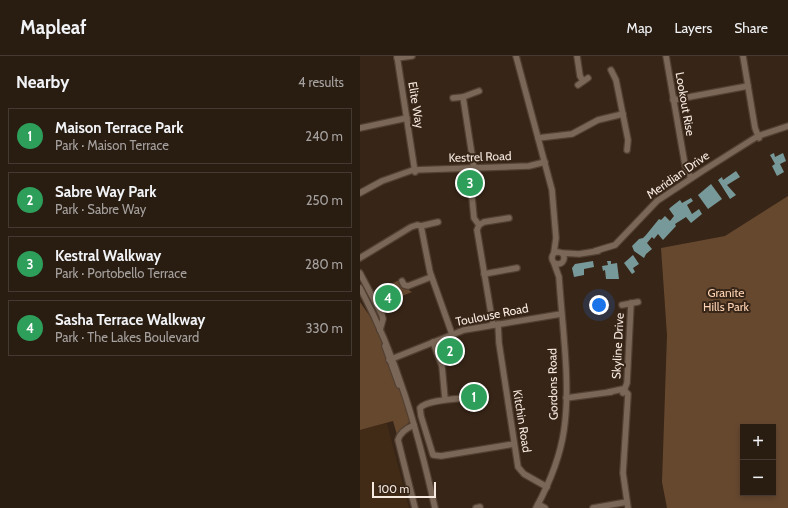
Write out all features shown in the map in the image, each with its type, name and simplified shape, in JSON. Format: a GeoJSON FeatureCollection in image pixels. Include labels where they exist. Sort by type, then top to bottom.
{"type":"FeatureCollection","features":[{"type":"Feature","properties":{"kind":"street"},"geometry":{"type":"LineString","coordinates":[[397,57],[412,56]]}},
{"type":"Feature","properties":{"kind":"street"},"geometry":{"type":"LineString","coordinates":[[516,56],[553,195],[556,238],[562,261]]}},
{"type":"Feature","properties":{"kind":"street"},"geometry":{"type":"LineString","coordinates":[[577,56],[580,76],[586,80],[578,85]]}},
{"type":"Feature","properties":{"kind":"street","name":"Lookout Rise"},"geometry":{"type":"LineString","coordinates":[[666,56],[685,165],[691,178]]}},
{"type":"Feature","properties":{"kind":"street"},"geometry":{"type":"LineString","coordinates":[[743,56],[755,128],[759,137]]}},
{"type":"Feature","properties":{"kind":"street","name":"Elite Way"},"geometry":{"type":"LineString","coordinates":[[397,57],[414,170]]}},
{"type":"Feature","properties":{"kind":"street"},"geometry":{"type":"LineString","coordinates":[[611,70],[617,76],[628,140],[627,150]]}},
{"type":"Feature","properties":{"kind":"street"},"geometry":{"type":"LineString","coordinates":[[673,100],[748,86]]}},
{"type":"Feature","properties":{"kind":"street"},"geometry":{"type":"LineString","coordinates":[[453,98],[463,97],[479,91]]}},
{"type":"Feature","properties":{"kind":"street"},"geometry":{"type":"LineString","coordinates":[[463,97],[474,168]]}},
{"type":"Feature","properties":{"kind":"street"},"geometry":{"type":"LineString","coordinates":[[538,140],[572,134],[598,120],[623,114]]}},
{"type":"Feature","properties":{"kind":"street"},"geometry":{"type":"LineString","coordinates":[[360,128],[407,118]]}},
{"type":"Feature","properties":{"kind":"street","name":"Meridian Drive"},"geometry":{"type":"LineString","coordinates":[[554,263],[579,254],[615,245],[657,201],[743,146],[759,137],[788,126]]}},
{"type":"Feature","properties":{"kind":"street","name":"Kestrel Road"},"geometry":{"type":"LineString","coordinates":[[360,193],[378,183],[414,170],[529,166],[545,164]]}},
{"type":"Feature","properties":{"kind":"street","name":"Kitchin Road"},"geometry":{"type":"LineString","coordinates":[[472,197],[474,218],[479,225],[477,230],[489,306],[499,343],[518,467],[521,472],[547,487]]}},
{"type":"Feature","properties":{"kind":"street"},"geometry":{"type":"LineString","coordinates":[[479,225],[484,222],[509,218]]}},
{"type":"Feature","properties":{"kind":"street"},"geometry":{"type":"LineString","coordinates":[[360,258],[411,227],[438,222]]}},
{"type":"Feature","properties":{"kind":"street"},"geometry":{"type":"LineString","coordinates":[[421,226],[431,277],[452,334]]}},
{"type":"Feature","properties":{"kind":"street","name":"Meridian Drive"},"geometry":{"type":"LineString","coordinates":[[559,252],[579,254]]}},
{"type":"Feature","properties":{"kind":"street","name":"Gordons Road"},"geometry":{"type":"LineString","coordinates":[[538,507],[556,463],[562,442],[566,396],[558,277],[551,256],[559,252]]}},
{"type":"Feature","properties":{"kind":"street","name":"Gordons Road"},"geometry":{"type":"LineString","coordinates":[[558,277],[562,261]]}},
{"type":"Feature","properties":{"kind":"street"},"geometry":{"type":"LineString","coordinates":[[484,274],[517,268]]}},
{"type":"Feature","properties":{"kind":"street"},"geometry":{"type":"LineString","coordinates":[[360,273],[382,315],[383,319],[380,328]]}},
{"type":"Feature","properties":{"kind":"street"},"geometry":{"type":"LineString","coordinates":[[402,281],[404,285],[408,286],[431,277]]}},
{"type":"Feature","properties":{"kind":"street"},"geometry":{"type":"LineString","coordinates":[[360,288],[380,328],[408,404],[435,508]]}},
{"type":"Feature","properties":{"kind":"street","name":"Skyline Drive"},"geometry":{"type":"LineString","coordinates":[[622,305],[638,302]]}},
{"type":"Feature","properties":{"kind":"street","name":"Skyline Drive"},"geometry":{"type":"LineString","coordinates":[[628,505],[623,473],[626,409],[624,392],[628,383],[631,303]]}},
{"type":"Feature","properties":{"kind":"street","name":"Toulouse Road"},"geometry":{"type":"LineString","coordinates":[[392,359],[464,330],[561,314]]}},
{"type":"Feature","properties":{"kind":"street"},"geometry":{"type":"LineString","coordinates":[[433,342],[442,366],[445,399]]}},
{"type":"Feature","properties":{"kind":"street"},"geometry":{"type":"LineString","coordinates":[[566,396],[624,392]]}},
{"type":"Feature","properties":{"kind":"street"},"geometry":{"type":"LineString","coordinates":[[465,398],[445,399],[439,402],[424,405],[420,410],[433,455],[441,456],[514,444]]}},
{"type":"Feature","properties":{"kind":"street"},"geometry":{"type":"LineString","coordinates":[[414,425],[407,428],[400,435],[398,440],[415,508]]}},
{"type":"Feature","properties":{"kind":"street"},"geometry":{"type":"LineString","coordinates":[[593,508],[628,505]]}},
{"type":"Feature","properties":{"kind":"street"},"geometry":{"type":"LineString","coordinates":[[538,507],[545,508]]}},
{"type":"Feature","properties":{"kind":"shaded area"},"geometry":{"type":"Polygon","coordinates":[[[387,423],[409,508],[360,508],[360,430],[387,423]]]}},
{"type":"Feature","properties":{"kind":"green space","name":"Granite Hills Park"},"geometry":{"type":"Polygon","coordinates":[[[788,196],[788,508],[667,508],[662,482],[667,335],[661,248],[725,236],[788,196]]]}},
{"type":"Feature","properties":{"kind":"green space"},"geometry":{"type":"Polygon","coordinates":[[[399,280],[402,286],[412,292],[382,304],[376,292],[399,280]]]}},
{"type":"Feature","properties":{"kind":"green space"},"geometry":{"type":"Polygon","coordinates":[[[360,302],[376,325],[411,420],[397,435],[393,421],[360,430],[360,302]]]}},
{"type":"Feature","properties":{"kind":"green space"},"geometry":{"type":"Polygon","coordinates":[[[456,339],[459,361],[446,363],[442,344],[456,339]]]}},
{"type":"Feature","properties":{"kind":"building"},"geometry":{"type":"Polygon","coordinates":[[[774,153],[775,157],[783,153],[786,161],[780,164],[784,172],[777,176],[772,166],[775,164],[770,155],[774,153]]]}},
{"type":"Feature","properties":{"kind":"building"},"geometry":{"type":"Polygon","coordinates":[[[736,171],[740,177],[727,185],[736,195],[730,199],[718,180],[722,177],[723,180],[736,171]]]}},
{"type":"Feature","properties":{"kind":"building"},"geometry":{"type":"Polygon","coordinates":[[[711,184],[722,199],[708,209],[698,195],[711,184]]]}},
{"type":"Feature","properties":{"kind":"building"},"geometry":{"type":"Polygon","coordinates":[[[691,198],[693,201],[687,205],[692,214],[699,209],[702,214],[691,223],[686,217],[675,224],[676,226],[663,240],[658,234],[654,239],[652,237],[647,243],[652,249],[644,258],[634,251],[632,246],[646,235],[659,219],[661,220],[665,216],[670,221],[674,216],[669,209],[671,207],[680,200],[682,203],[691,198]]]}},
{"type":"Feature","properties":{"kind":"building"},"geometry":{"type":"Polygon","coordinates":[[[633,255],[639,264],[633,268],[635,272],[632,274],[624,263],[633,255]]]}},
{"type":"Feature","properties":{"kind":"building"},"geometry":{"type":"Polygon","coordinates":[[[593,261],[594,267],[584,269],[584,275],[574,277],[572,268],[575,264],[593,261]]]}},
{"type":"Feature","properties":{"kind":"building"},"geometry":{"type":"Polygon","coordinates":[[[607,261],[611,261],[611,264],[617,263],[619,279],[606,279],[605,270],[603,271],[602,266],[608,265],[607,261]]]}},
{"type":"Feature","properties":{"kind":"place","name":"Kestral Walkway"},"geometry":{"type":"Point","coordinates":[470,183]}},
{"type":"Feature","properties":{"kind":"place","name":"Sasha Terrace Walkway"},"geometry":{"type":"Point","coordinates":[388,298]}},
{"type":"Feature","properties":{"kind":"place","name":"Sabre Way Park"},"geometry":{"type":"Point","coordinates":[450,351]}},
{"type":"Feature","properties":{"kind":"place","name":"Maison Terrace Park"},"geometry":{"type":"Point","coordinates":[474,397]}}]}
